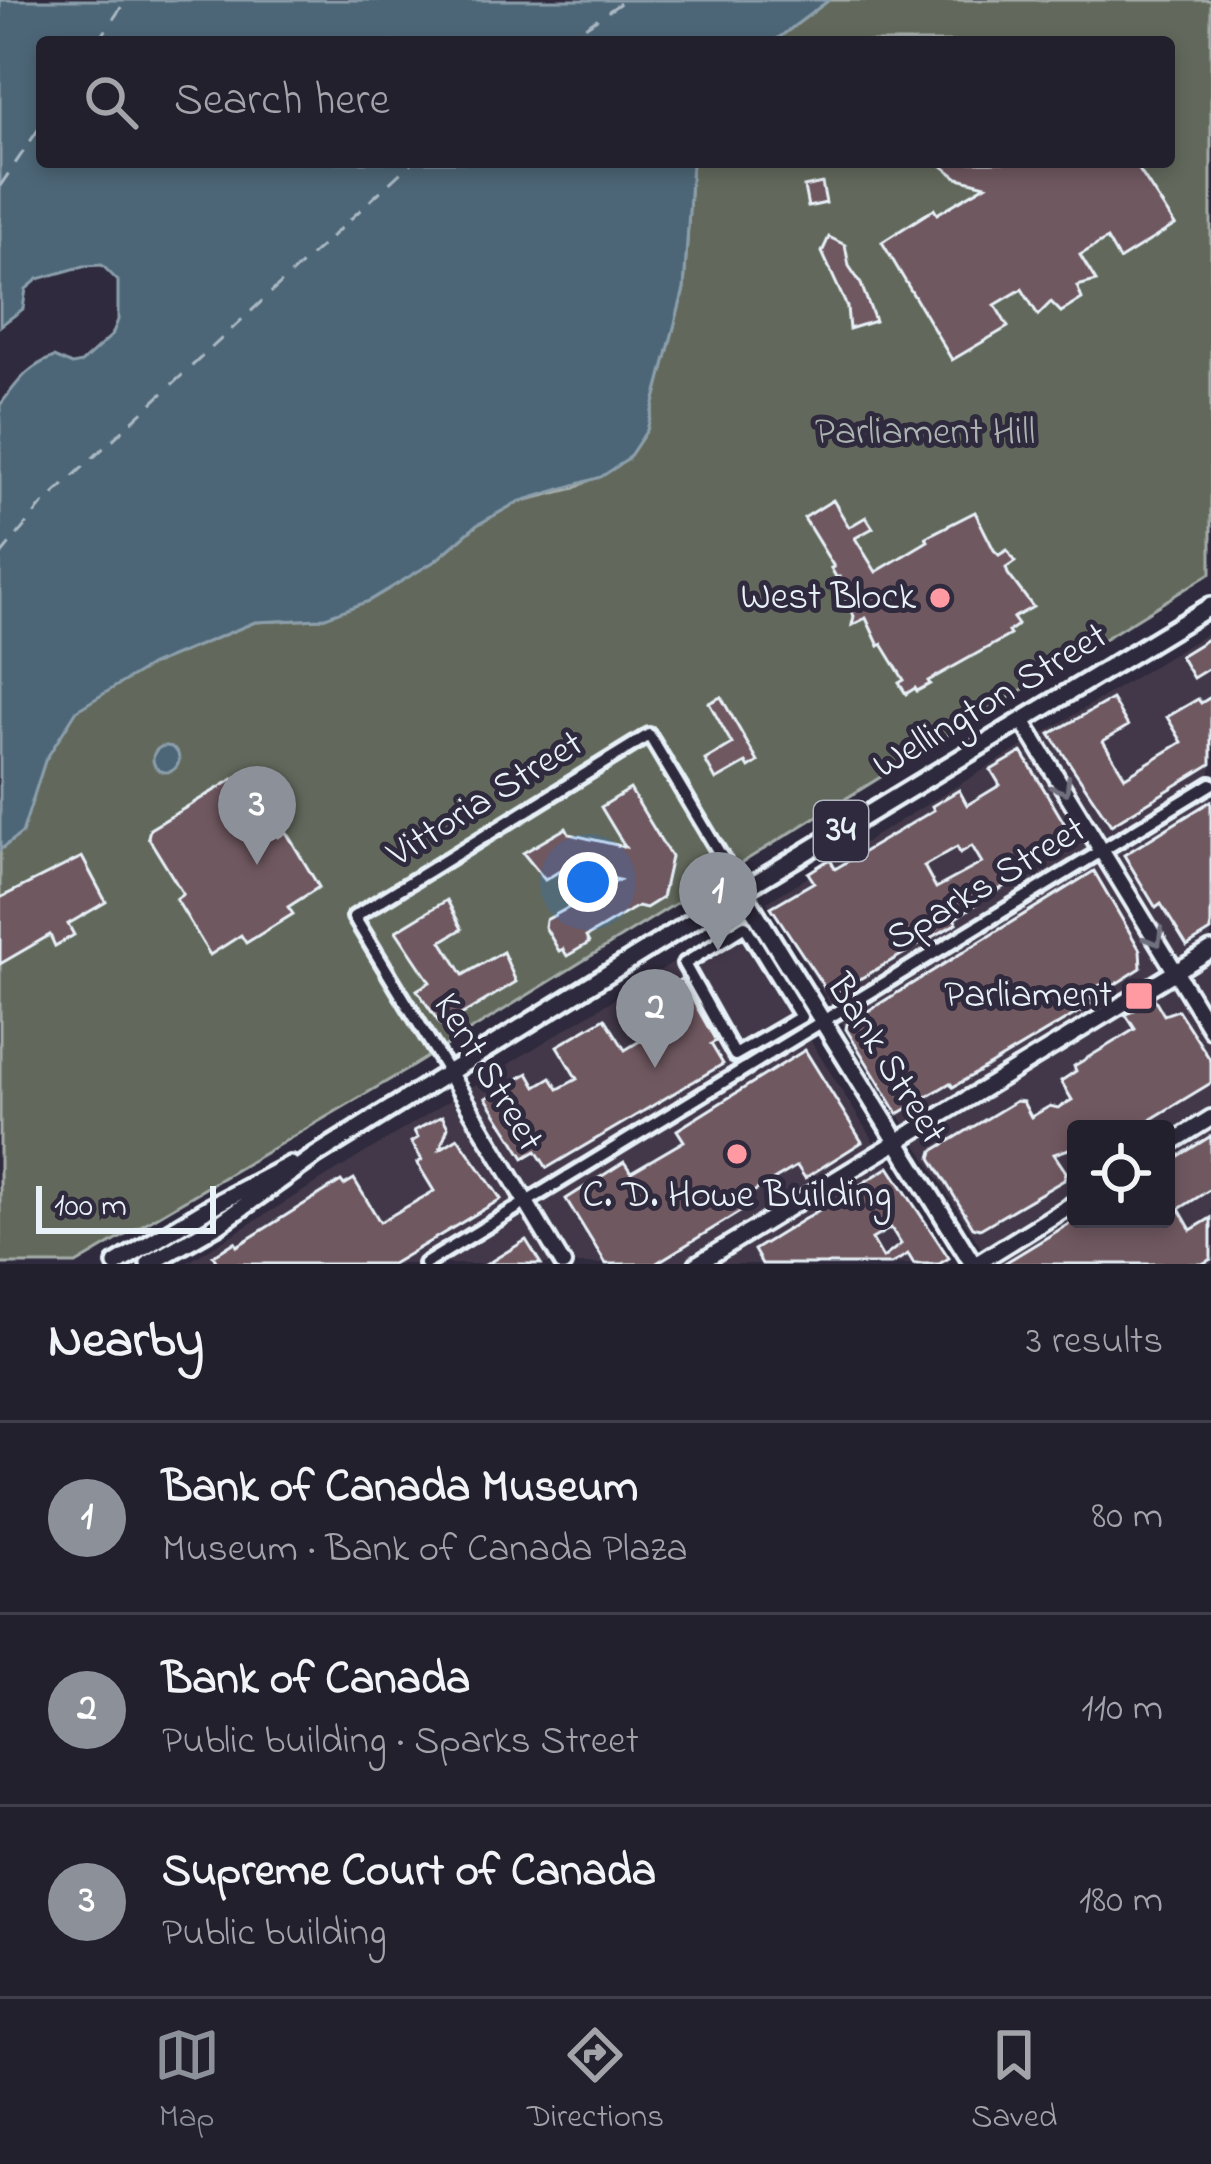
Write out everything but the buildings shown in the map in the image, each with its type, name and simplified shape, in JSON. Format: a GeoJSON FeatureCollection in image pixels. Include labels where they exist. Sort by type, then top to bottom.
{"type":"FeatureCollection","features":[{"type":"Feature","properties":{"kind":"main road","name":"Wellington Street"},"geometry":{"type":"LineString","coordinates":[[149,1264],[180,1257],[316,1155],[1211,606]]}},
{"type":"Feature","properties":{"kind":"main road"},"geometry":{"type":"LineString","coordinates":[[1023,722],[1211,1030]]}},
{"type":"Feature","properties":{"kind":"main road","name":"Bank Street"},"geometry":{"type":"LineString","coordinates":[[742,891],[974,1264]]}},
{"type":"Feature","properties":{"kind":"main road"},"geometry":{"type":"LineString","coordinates":[[697,1264],[1211,950]]}},
{"type":"Feature","properties":{"kind":"main road","name":"Kent Street"},"geometry":{"type":"LineString","coordinates":[[449,1073],[563,1264]]}},
{"type":"Feature","properties":{"kind":"main road"},"geometry":{"type":"LineString","coordinates":[[1175,1140],[1211,1118]]}},
{"type":"Feature","properties":{"kind":"main road","name":"Wellington Street"},"geometry":{"type":"LineString","coordinates":[[127,1261],[210,1207],[316,1155]]}},
{"type":"Feature","properties":{"kind":"main road"},"geometry":{"type":"LineString","coordinates":[[974,1264],[1067,1207]]}},
{"type":"Feature","properties":{"kind":"main road"},"geometry":{"type":"LineString","coordinates":[[166,1234],[180,1257]]}},
{"type":"Feature","properties":{"kind":"street","name":"Vittoria Street"},"geometry":{"type":"LineString","coordinates":[[354,917],[649,735],[742,891]]}},
{"type":"Feature","properties":{"kind":"street","name":"Sparks Street"},"geometry":{"type":"LineString","coordinates":[[425,1264],[1211,784]]}},
{"type":"Feature","properties":{"kind":"street","name":"Kent Street"},"geometry":{"type":"LineString","coordinates":[[354,917],[449,1073]]}},
{"type":"Feature","properties":{"kind":"street"},"geometry":{"type":"LineString","coordinates":[[745,926],[800,1017],[735,1055],[685,964],[745,926]]}},
{"type":"Feature","properties":{"kind":"shaded area"},"geometry":{"type":"Polygon","coordinates":[[[1211,631],[1211,1264],[991,1264],[767,902],[1211,631]]]}},
{"type":"Feature","properties":{"kind":"shaded area"},"geometry":{"type":"Polygon","coordinates":[[[737,923],[950,1264],[185,1264],[737,923]]]}},
{"type":"Feature","properties":{"kind":"green space","name":"Parliament Hill"},"geometry":{"type":"Polygon","coordinates":[[[829,0],[1211,0],[1211,573],[408,1069],[76,1264],[0,1264],[0,850],[59,732],[76,710],[151,665],[255,622],[320,619],[435,561],[477,525],[518,502],[575,488],[627,460],[647,430],[684,289],[692,168],[1175,168],[1175,36],[781,36],[829,0]]]}},
{"type":"Feature","properties":{"kind":"water"},"geometry":{"type":"Polygon","coordinates":[[[0,0],[829,0],[781,36],[36,36],[36,168],[692,168],[684,289],[647,430],[627,460],[601,477],[518,502],[369,601],[320,619],[255,622],[151,665],[77,710],[45,761],[22,833],[0,850],[0,405],[36,366],[54,357],[72,365],[81,363],[112,335],[118,320],[118,281],[102,265],[38,279],[26,289],[23,309],[0,326],[0,0]]]}},
{"type":"Feature","properties":{"kind":"water"},"geometry":{"type":"Polygon","coordinates":[[[166,746],[179,759],[166,772],[153,759],[166,746]]]}},
{"type":"Feature","properties":{"kind":"ferry route"},"geometry":{"type":"LineString","coordinates":[[102,36],[126,0]]}},
{"type":"Feature","properties":{"kind":"ferry route"},"geometry":{"type":"LineString","coordinates":[[572,36],[625,0]]}},
{"type":"Feature","properties":{"kind":"ferry route"},"geometry":{"type":"LineString","coordinates":[[0,186],[36,133]]}},
{"type":"Feature","properties":{"kind":"ferry route"},"geometry":{"type":"LineString","coordinates":[[0,556],[42,505],[406,168]]}},
{"type":"Feature","properties":{"kind":"place","name":"West Block"},"geometry":{"type":"Point","coordinates":[940,598]}},
{"type":"Feature","properties":{"kind":"place","name":"Supreme Court of Canada"},"geometry":{"type":"Point","coordinates":[257,865]}},
{"type":"Feature","properties":{"kind":"place","name":"Bank of Canada Museum"},"geometry":{"type":"Point","coordinates":[718,951]}},
{"type":"Feature","properties":{"kind":"place","name":"Parliament"},"geometry":{"type":"Point","coordinates":[1139,996]}},
{"type":"Feature","properties":{"kind":"place","name":"Bank of Canada"},"geometry":{"type":"Point","coordinates":[655,1068]}},
{"type":"Feature","properties":{"kind":"place","name":"C. D. Howe Building"},"geometry":{"type":"Point","coordinates":[737,1154]}}]}
